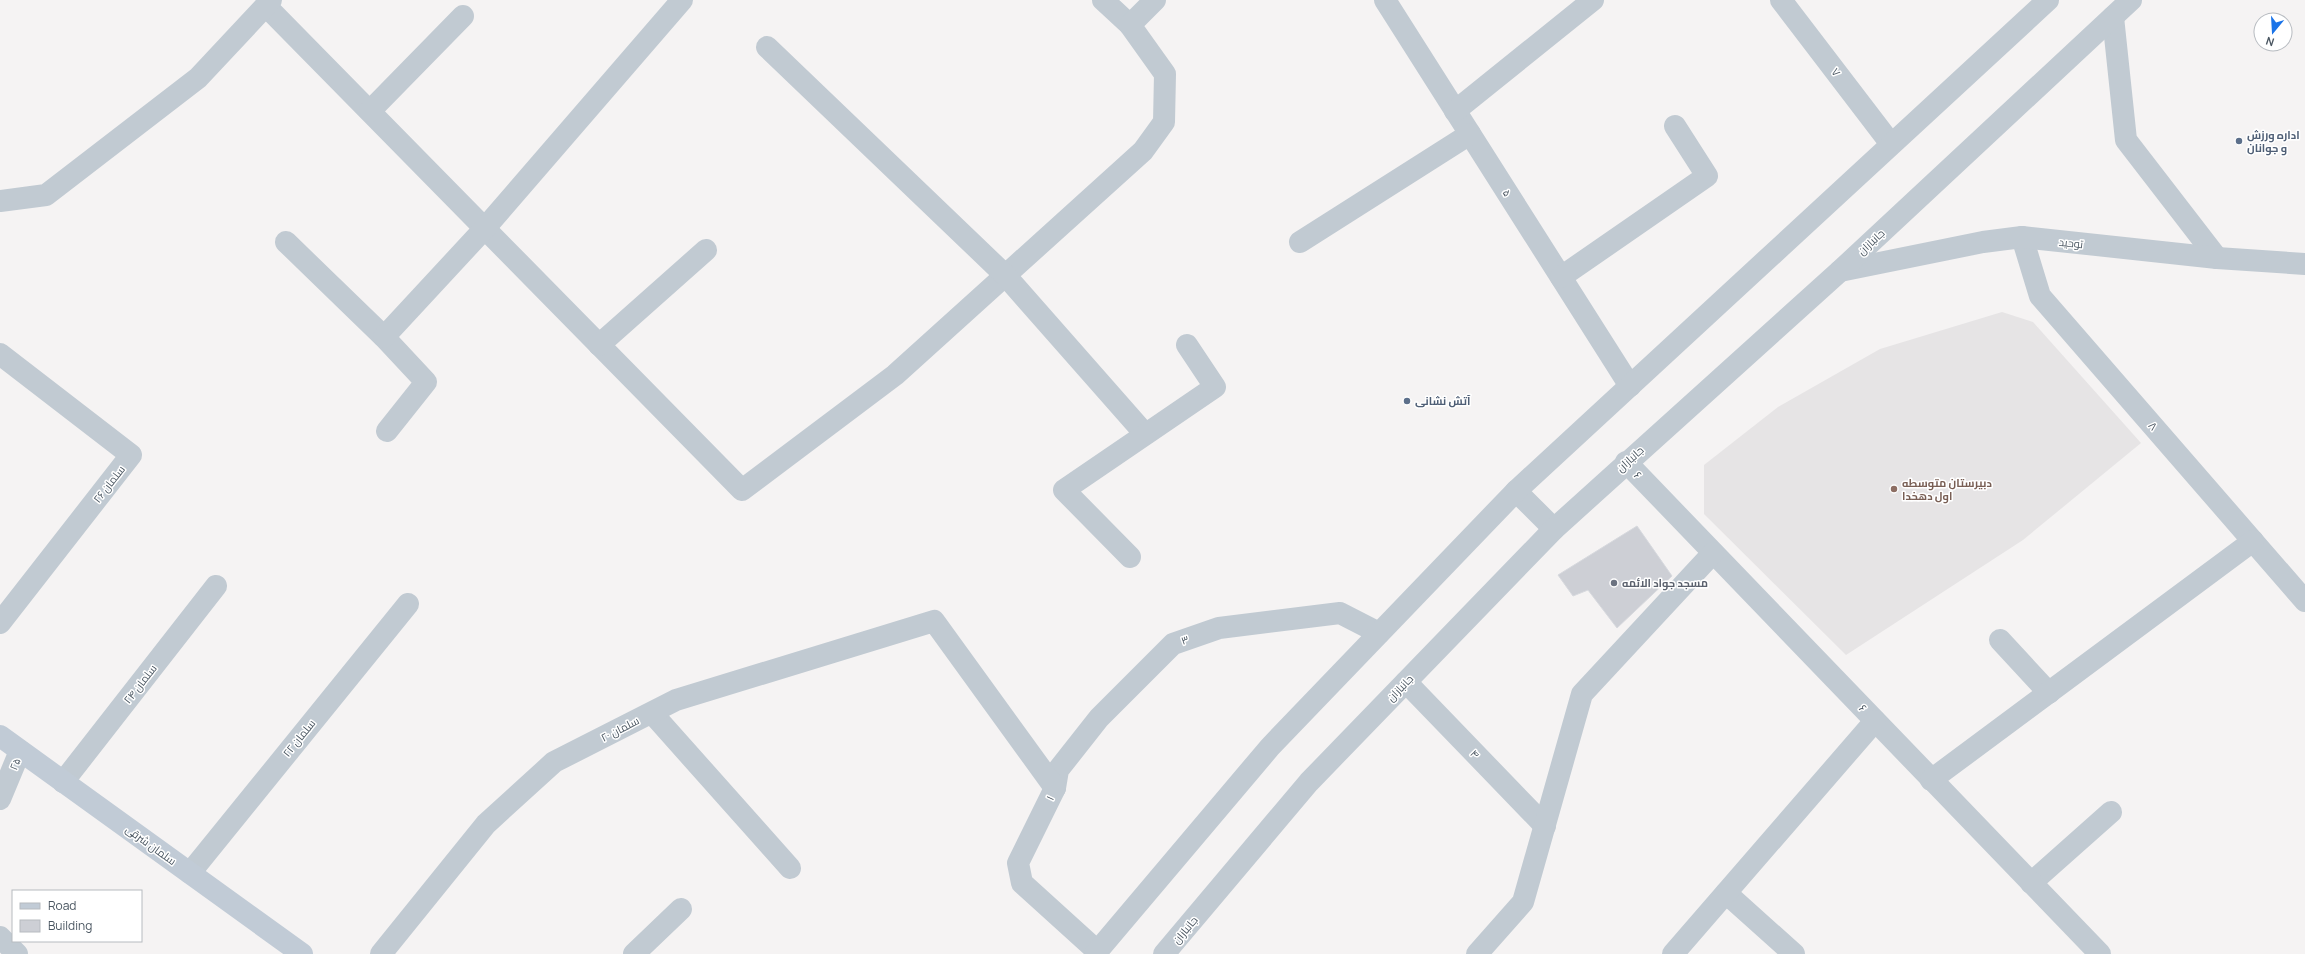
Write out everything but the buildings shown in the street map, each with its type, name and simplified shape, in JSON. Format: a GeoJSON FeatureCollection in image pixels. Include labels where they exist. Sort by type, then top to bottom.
{"type":"FeatureCollection","features":[{"type":"Feature","properties":{"kind":"main road","name":"سلمان شرقی"},"geometry":{"type":"LineString","coordinates":[[0,736],[302,954]]}},
{"type":"Feature","properties":{"kind":"street"},"geometry":{"type":"LineString","coordinates":[[384,337],[485,228],[682,0]]}},
{"type":"Feature","properties":{"kind":"street"},"geometry":{"type":"LineString","coordinates":[[0,201],[46,195],[198,78],[268,3],[370,111],[742,490],[895,375],[1143,151],[1164,122],[1165,74],[1130,25],[1103,0]]}},
{"type":"Feature","properties":{"kind":"street"},"geometry":{"type":"LineString","coordinates":[[1130,25],[1155,0]]}},
{"type":"Feature","properties":{"kind":"street","name":"۵"},"geometry":{"type":"LineString","coordinates":[[1385,0],[1630,386]]}},
{"type":"Feature","properties":{"kind":"street"},"geometry":{"type":"LineString","coordinates":[[1455,110],[1593,0]]}},
{"type":"Feature","properties":{"kind":"street","name":"۷"},"geometry":{"type":"LineString","coordinates":[[1781,0],[1891,144]]}},
{"type":"Feature","properties":{"kind":"street"},"geometry":{"type":"LineString","coordinates":[[1096,953],[1270,747],[1516,491],[2048,0]]}},
{"type":"Feature","properties":{"kind":"street","name":"جانبازان"},"geometry":{"type":"LineString","coordinates":[[1164,954],[1309,782],[1554,529],[1626,462],[1840,271],[2131,0]]}},
{"type":"Feature","properties":{"kind":"street"},"geometry":{"type":"LineString","coordinates":[[370,111],[463,16]]}},
{"type":"Feature","properties":{"kind":"street"},"geometry":{"type":"LineString","coordinates":[[2113,17],[2126,140],[2217,258]]}},
{"type":"Feature","properties":{"kind":"street"},"geometry":{"type":"LineString","coordinates":[[766,47],[1005,276],[1145,434]]}},
{"type":"Feature","properties":{"kind":"street"},"geometry":{"type":"LineString","coordinates":[[1561,277],[1706,176],[1676,126]]}},
{"type":"Feature","properties":{"kind":"street"},"geometry":{"type":"LineString","coordinates":[[1300,242],[1470,134]]}},
{"type":"Feature","properties":{"kind":"street","name":"توحید"},"geometry":{"type":"LineString","coordinates":[[1840,271],[1983,242],[2022,237],[2217,258],[2305,264]]}},
{"type":"Feature","properties":{"kind":"street","name":"۸"},"geometry":{"type":"LineString","coordinates":[[2022,237],[2040,296],[2305,601]]}},
{"type":"Feature","properties":{"kind":"street"},"geometry":{"type":"LineString","coordinates":[[286,242],[384,337],[426,382],[387,431]]}},
{"type":"Feature","properties":{"kind":"street"},"geometry":{"type":"LineString","coordinates":[[599,345],[706,250]]}},
{"type":"Feature","properties":{"kind":"street"},"geometry":{"type":"LineString","coordinates":[[1130,557],[1064,490],[1215,386],[1187,345]]}},
{"type":"Feature","properties":{"kind":"street","name":"سلمان ۲۶"},"geometry":{"type":"LineString","coordinates":[[0,354],[130,455],[0,624]]}},
{"type":"Feature","properties":{"kind":"street","name":"۶"},"geometry":{"type":"LineString","coordinates":[[1626,462],[2100,954]]}},
{"type":"Feature","properties":{"kind":"street"},"geometry":{"type":"LineString","coordinates":[[1516,491],[1554,529]]}},
{"type":"Feature","properties":{"kind":"street"},"geometry":{"type":"LineString","coordinates":[[1931,780],[2253,541]]}},
{"type":"Feature","properties":{"kind":"street"},"geometry":{"type":"LineString","coordinates":[[1477,954],[1523,902],[1582,694],[1713,552]]}},
{"type":"Feature","properties":{"kind":"street","name":"سلمان ۲۴"},"geometry":{"type":"LineString","coordinates":[[63,782],[216,586]]}},
{"type":"Feature","properties":{"kind":"street","name":"سلمان ۲۲"},"geometry":{"type":"LineString","coordinates":[[190,873],[408,604]]}},
{"type":"Feature","properties":{"kind":"street","name":"۳"},"geometry":{"type":"LineString","coordinates":[[1055,788],[1058,770],[1099,718],[1173,644],[1219,628],[1340,612],[1379,633]]}},
{"type":"Feature","properties":{"kind":"street","name":"سلمان ۲۰"},"geometry":{"type":"LineString","coordinates":[[380,954],[486,824],[554,762],[676,700],[934,621]]}},
{"type":"Feature","properties":{"kind":"street","name":"۱"},"geometry":{"type":"LineString","coordinates":[[934,621],[1055,788],[1018,863],[1022,882],[1096,953]]}},
{"type":"Feature","properties":{"kind":"street"},"geometry":{"type":"LineString","coordinates":[[2000,640],[2049,693]]}},
{"type":"Feature","properties":{"kind":"street","name":"۴"},"geometry":{"type":"LineString","coordinates":[[1406,682],[1545,826]]}},
{"type":"Feature","properties":{"kind":"street"},"geometry":{"type":"LineString","coordinates":[[652,713],[790,868]]}},
{"type":"Feature","properties":{"kind":"street"},"geometry":{"type":"LineString","coordinates":[[1673,954],[1875,721]]}},
{"type":"Feature","properties":{"kind":"street","name":"۲۵"},"geometry":{"type":"LineString","coordinates":[[0,799],[20,751]]}},
{"type":"Feature","properties":{"kind":"street"},"geometry":{"type":"LineString","coordinates":[[2031,883],[2111,812]]}},
{"type":"Feature","properties":{"kind":"street"},"geometry":{"type":"LineString","coordinates":[[1726,893],[1794,954]]}},
{"type":"Feature","properties":{"kind":"street"},"geometry":{"type":"LineString","coordinates":[[634,954],[681,909]]}},
{"type":"Feature","properties":{"kind":"street"},"geometry":{"type":"LineString","coordinates":[[0,937],[17,954]]}},
{"type":"Feature","properties":{"kind":"shaded area","name":"دبیرستان متوسطه اول دهخدا"},"geometry":{"type":"Polygon","coordinates":[[[2002,312],[2033,322],[2141,443],[2023,540],[1846,655],[1704,514],[1704,465],[1778,407],[1880,349],[2002,312]]]}},
{"type":"Feature","properties":{"kind":"place","name":"اداره ورزش و جوانان"},"geometry":{"type":"Point","coordinates":[2239,141]}},
{"type":"Feature","properties":{"kind":"place","name":"آتش نشانی"},"geometry":{"type":"Point","coordinates":[1407,401]}},
{"type":"Feature","properties":{"kind":"place","name":"دبیرستان متوسطه اول دهخدا"},"geometry":{"type":"Point","coordinates":[1894,489]}},
{"type":"Feature","properties":{"kind":"place","name":"مسجد جواد الائمه"},"geometry":{"type":"Point","coordinates":[1614,583]}}]}
